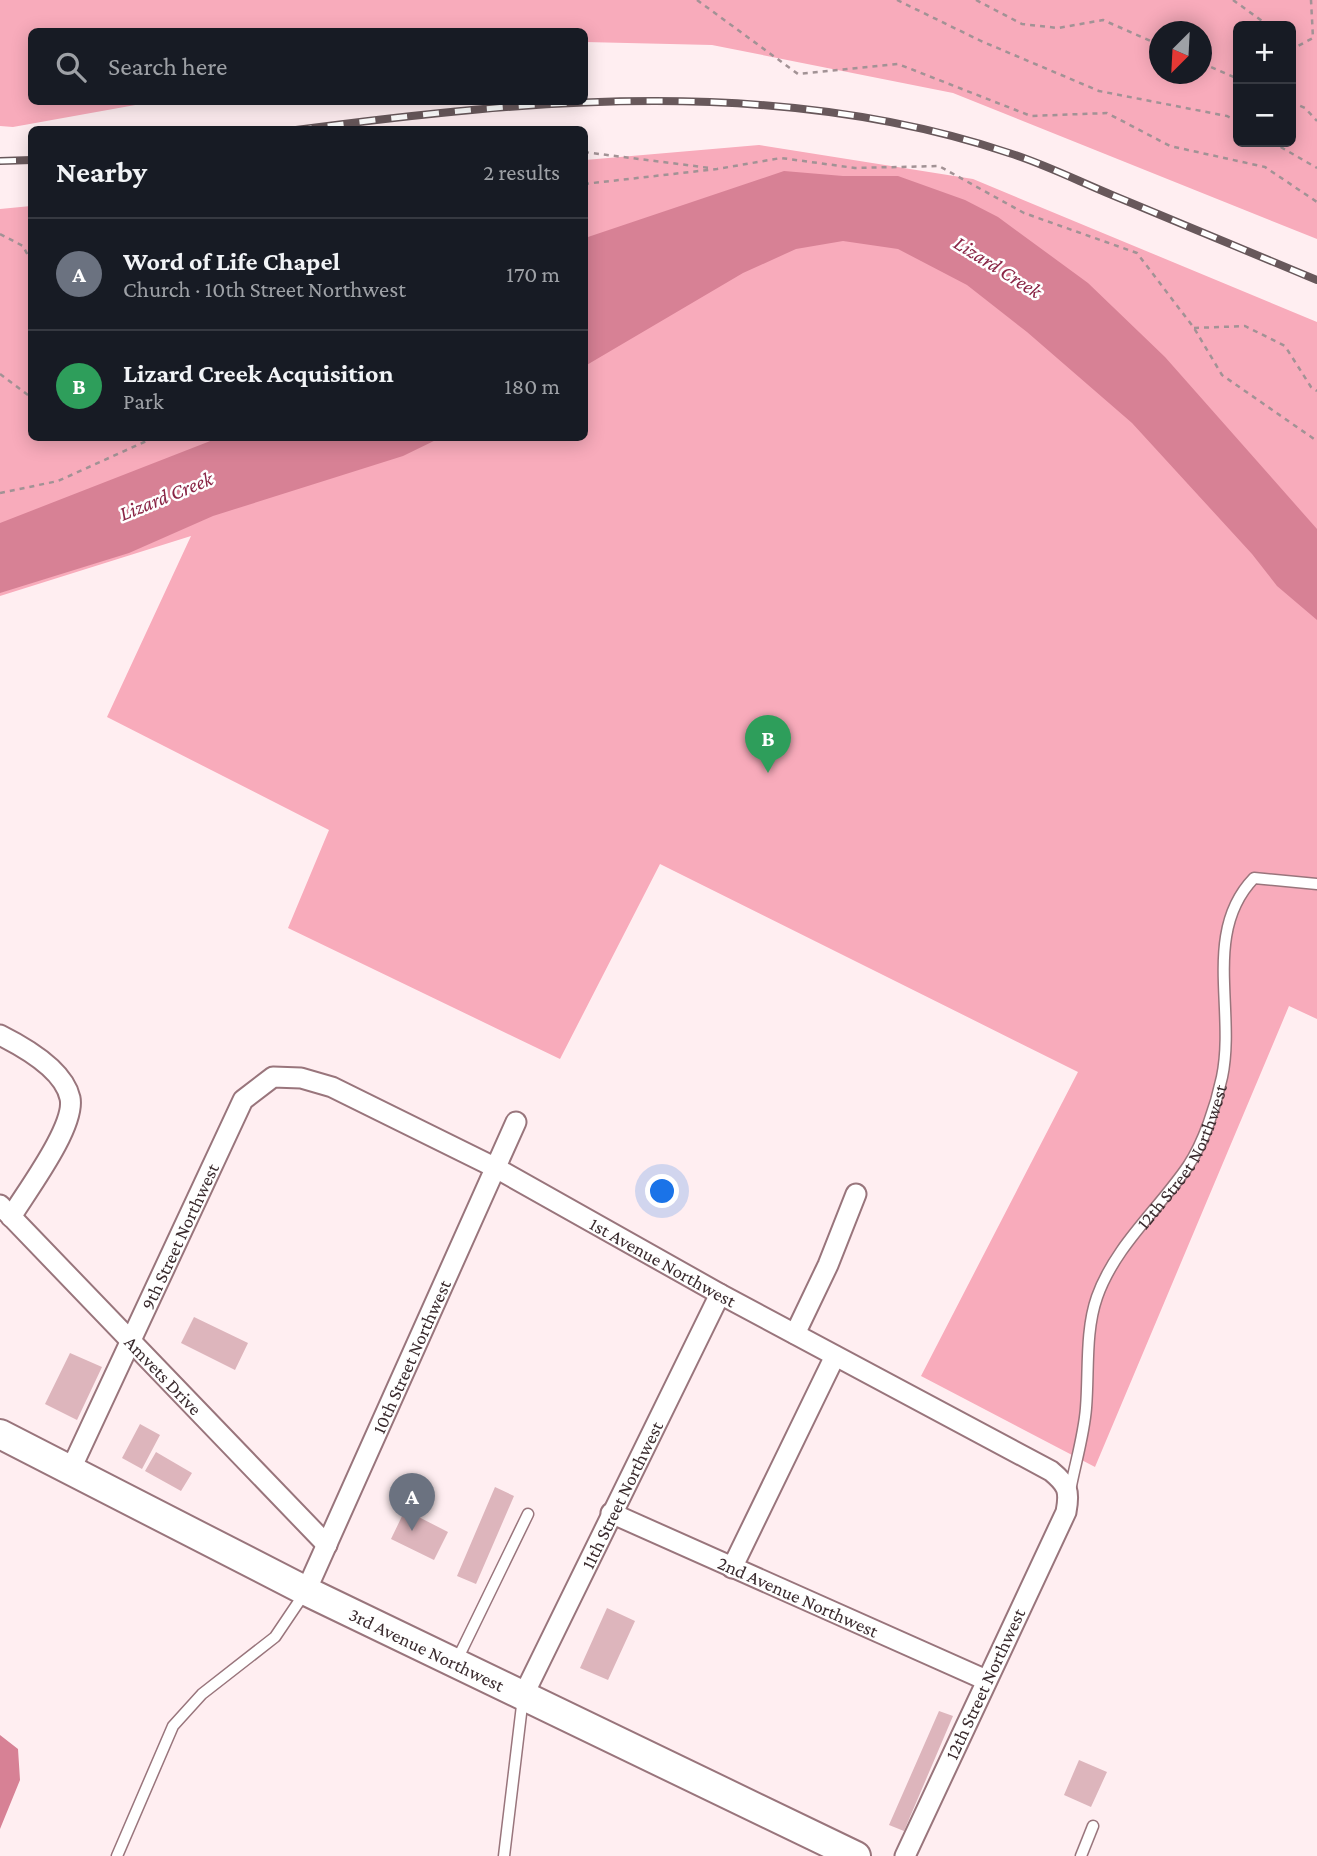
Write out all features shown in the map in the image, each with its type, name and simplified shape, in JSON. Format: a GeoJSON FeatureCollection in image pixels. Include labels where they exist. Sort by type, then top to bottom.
{"type":"FeatureCollection","features":[{"type":"Feature","properties":{"kind":"main road","name":"3rd Avenue Northwest"},"geometry":{"type":"LineString","coordinates":[[0,1434],[306,1591],[856,1856]]}},
{"type":"Feature","properties":{"kind":"street"},"geometry":{"type":"LineString","coordinates":[[0,1035],[19,1044],[62,1080],[71,1100],[67,1119],[55,1144],[5,1211]]}},
{"type":"Feature","properties":{"kind":"street","name":"1st Avenue Northwest"},"geometry":{"type":"LineString","coordinates":[[237,1115],[243,1100],[261,1083],[273,1077],[300,1078],[332,1087],[496,1168],[720,1294],[1051,1471],[1066,1483],[1070,1492]]}},
{"type":"Feature","properties":{"kind":"street","name":"9th Street Northwest"},"geometry":{"type":"LineString","coordinates":[[70,1471],[237,1115]]}},
{"type":"Feature","properties":{"kind":"street","name":"10th Street Northwest"},"geometry":{"type":"LineString","coordinates":[[306,1591],[516,1122]]}},
{"type":"Feature","properties":{"kind":"street"},"geometry":{"type":"LineString","coordinates":[[795,1334],[828,1265],[856,1194]]}},
{"type":"Feature","properties":{"kind":"street","name":"Amvets Drive"},"geometry":{"type":"LineString","coordinates":[[5,1211],[327,1545]]}},
{"type":"Feature","properties":{"kind":"street","name":"11th Street Northwest"},"geometry":{"type":"LineString","coordinates":[[523,1696],[720,1294]]}},
{"type":"Feature","properties":{"kind":"street"},"geometry":{"type":"LineString","coordinates":[[732,1568],[835,1356]]}},
{"type":"Feature","properties":{"kind":"street","name":"12th Street Northwest"},"geometry":{"type":"LineString","coordinates":[[905,1856],[1066,1512],[1070,1492]]}},
{"type":"Feature","properties":{"kind":"street","name":"2nd Avenue Northwest"},"geometry":{"type":"LineString","coordinates":[[611,1513],[986,1680]]}},
{"type":"Feature","properties":{"kind":"lane","name":"12th Street Northwest"},"geometry":{"type":"LineString","coordinates":[[1070,1492],[1086,1411],[1089,1341],[1096,1298],[1112,1263],[1189,1164],[1221,1079],[1227,1047],[1223,944],[1231,909],[1240,892],[1254,878],[1317,884]]}},
{"type":"Feature","properties":{"kind":"lane"},"geometry":{"type":"LineString","coordinates":[[456,1662],[528,1514]]}},
{"type":"Feature","properties":{"kind":"lane"},"geometry":{"type":"LineString","coordinates":[[117,1856],[173,1726],[202,1694],[275,1637],[306,1591]]}},
{"type":"Feature","properties":{"kind":"lane"},"geometry":{"type":"LineString","coordinates":[[505,1856],[523,1696]]}},
{"type":"Feature","properties":{"kind":"lane"},"geometry":{"type":"LineString","coordinates":[[1081,1856],[1093,1826]]}},
{"type":"Feature","properties":{"kind":"path"},"geometry":{"type":"LineString","coordinates":[[696,0],[798,74],[898,64],[1031,116],[1107,113],[1170,146],[1265,167],[1317,202]]}},
{"type":"Feature","properties":{"kind":"path"},"geometry":{"type":"LineString","coordinates":[[897,0],[981,41],[1099,91],[1233,119]]}},
{"type":"Feature","properties":{"kind":"path"},"geometry":{"type":"LineString","coordinates":[[976,0],[1022,24],[1058,28],[1103,20],[1149,40]]}},
{"type":"Feature","properties":{"kind":"path"},"geometry":{"type":"LineString","coordinates":[[1233,0],[1262,21]]}},
{"type":"Feature","properties":{"kind":"path"},"geometry":{"type":"LineString","coordinates":[[1296,47],[1313,38],[1311,0]]}},
{"type":"Feature","properties":{"kind":"path"},"geometry":{"type":"LineString","coordinates":[[1212,67],[1233,77]]}},
{"type":"Feature","properties":{"kind":"path"},"geometry":{"type":"LineString","coordinates":[[1296,104],[1305,108],[1317,121]]}},
{"type":"Feature","properties":{"kind":"path"},"geometry":{"type":"LineString","coordinates":[[1281,147],[1317,167]]}},
{"type":"Feature","properties":{"kind":"path"},"geometry":{"type":"LineString","coordinates":[[588,153],[717,169]]}},
{"type":"Feature","properties":{"kind":"path"},"geometry":{"type":"LineString","coordinates":[[588,184],[717,169],[781,158],[855,168],[939,166],[1024,213],[1137,253],[1194,328],[1222,375],[1317,441]]}},
{"type":"Feature","properties":{"kind":"path"},"geometry":{"type":"LineString","coordinates":[[0,234],[23,246],[28,255]]}},
{"type":"Feature","properties":{"kind":"path"},"geometry":{"type":"LineString","coordinates":[[1194,328],[1245,326],[1285,346],[1311,387],[1317,391]]}},
{"type":"Feature","properties":{"kind":"path"},"geometry":{"type":"LineString","coordinates":[[0,374],[28,395]]}},
{"type":"Feature","properties":{"kind":"path"},"geometry":{"type":"LineString","coordinates":[[0,493],[58,481],[146,441]]}},
{"type":"Feature","properties":{"kind":"shaded area"},"geometry":{"type":"Polygon","coordinates":[[[0,0],[1317,0],[1317,239],[953,93],[712,45],[588,42],[588,28],[28,28],[28,105],[135,105],[13,127],[0,126],[0,0]]]}},
{"type":"Feature","properties":{"kind":"shaded area"},"geometry":{"type":"Polygon","coordinates":[[[759,145],[973,179],[1317,322],[1317,1019],[1289,1006],[1095,1467],[921,1376],[1078,1072],[660,864],[560,1059],[288,928],[329,830],[107,717],[191,536],[0,596],[0,209],[28,206],[28,441],[588,441],[588,160],[759,145]]]}},
{"type":"Feature","properties":{"kind":"water","name":"Lizard Creek"},"geometry":{"type":"Polygon","coordinates":[[[784,171],[843,176],[898,176],[965,200],[998,217],[1088,283],[1165,357],[1317,529],[1317,620],[1277,586],[1252,554],[1132,423],[1027,332],[967,285],[898,249],[843,241],[796,249],[743,273],[588,364],[588,237],[784,171]]]}},
{"type":"Feature","properties":{"kind":"water","name":"Lizard Creek"},"geometry":{"type":"Polygon","coordinates":[[[210,441],[434,441],[403,456],[213,516],[129,553],[0,593],[0,523],[210,441]]]}},
{"type":"Feature","properties":{"kind":"water"},"geometry":{"type":"Polygon","coordinates":[[[0,1735],[18,1749],[20,1780],[0,1829],[0,1735]]]}},
{"type":"Feature","properties":{"kind":"building"},"geometry":{"type":"Polygon","coordinates":[[[194,1317],[248,1343],[235,1370],[181,1343],[194,1317]]]}},
{"type":"Feature","properties":{"kind":"building"},"geometry":{"type":"Polygon","coordinates":[[[70,1353],[102,1367],[77,1420],[45,1404],[70,1353]]]}},
{"type":"Feature","properties":{"kind":"building"},"geometry":{"type":"Polygon","coordinates":[[[140,1424],[160,1435],[142,1469],[122,1458],[140,1424]]]}},
{"type":"Feature","properties":{"kind":"building"},"geometry":{"type":"Polygon","coordinates":[[[156,1452],[192,1473],[181,1491],[145,1471],[156,1452]]]}},
{"type":"Feature","properties":{"kind":"building"},"geometry":{"type":"Polygon","coordinates":[[[495,1487],[514,1496],[476,1584],[457,1576],[495,1487]]]}},
{"type":"Feature","properties":{"kind":"building"},"geometry":{"type":"Polygon","coordinates":[[[405,1510],[448,1532],[434,1560],[391,1539],[405,1510]]]}},
{"type":"Feature","properties":{"kind":"building"},"geometry":{"type":"Polygon","coordinates":[[[607,1608],[635,1621],[608,1680],[580,1668],[607,1608]]]}},
{"type":"Feature","properties":{"kind":"building"},"geometry":{"type":"Polygon","coordinates":[[[939,1711],[953,1716],[904,1831],[889,1825],[939,1711]]]}},
{"type":"Feature","properties":{"kind":"building"},"geometry":{"type":"Polygon","coordinates":[[[1079,1760],[1107,1772],[1091,1807],[1064,1795],[1079,1760]]]}},
{"type":"Feature","properties":{"kind":"railway"},"geometry":{"type":"LineString","coordinates":[[588,102],[655,101],[745,104],[834,113],[922,129],[1022,157],[1317,280]]}},
{"type":"Feature","properties":{"kind":"railway"},"geometry":{"type":"LineString","coordinates":[[328,126],[539,105]]}},
{"type":"Feature","properties":{"kind":"railway"},"geometry":{"type":"LineString","coordinates":[[0,161],[28,160]]}},
{"type":"Feature","properties":{"kind":"place","name":"Lizard Creek Acquisition"},"geometry":{"type":"Point","coordinates":[768,773]}},
{"type":"Feature","properties":{"kind":"place","name":"Word of Life Chapel"},"geometry":{"type":"Point","coordinates":[412,1531]}}]}
